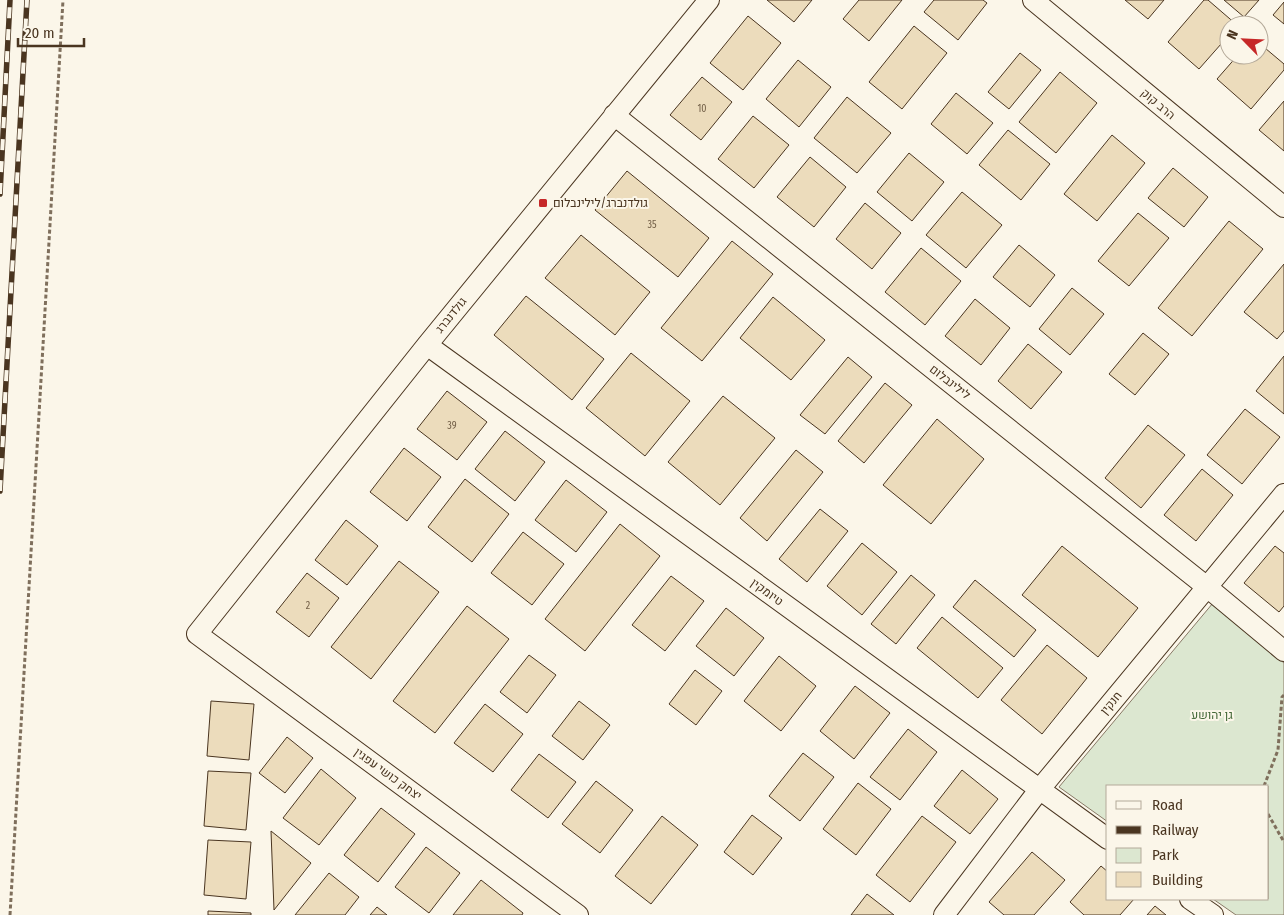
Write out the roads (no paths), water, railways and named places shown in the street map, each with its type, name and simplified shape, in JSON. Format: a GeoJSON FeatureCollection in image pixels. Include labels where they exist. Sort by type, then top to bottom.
{"type":"FeatureCollection","features":[{"type":"Feature","properties":{"kind":"street","name":"גולדנברג"},"geometry":{"type":"LineString","coordinates":[[197,634],[427,345],[709,0]]}},
{"type":"Feature","properties":{"kind":"street","name":"הרב קוק"},"geometry":{"type":"LineString","coordinates":[[1033,0],[1284,207]]}},
{"type":"Feature","properties":{"kind":"street","name":"לילינבלום"},"geometry":{"type":"LineString","coordinates":[[614,115],[1207,587],[1284,652]]}},
{"type":"Feature","properties":{"kind":"street","name":"טיומקין"},"geometry":{"type":"LineString","coordinates":[[427,345],[1106,838]]}},
{"type":"Feature","properties":{"kind":"street","name":"חנקין"},"geometry":{"type":"LineString","coordinates":[[944,915],[1039,790],[1284,494]]}},
{"type":"Feature","properties":{"kind":"street","name":"יצחק כושי עפגין"},"geometry":{"type":"LineString","coordinates":[[197,634],[578,915]]}},
{"type":"Feature","properties":{"kind":"street"},"geometry":{"type":"LineString","coordinates":[[1191,900],[1213,915]]}},
{"type":"Feature","properties":{"kind":"railway"},"geometry":{"type":"LineString","coordinates":[[0,194],[10,0]]}},
{"type":"Feature","properties":{"kind":"railway"},"geometry":{"type":"LineString","coordinates":[[0,491],[27,0]]}},
{"type":"Feature","properties":{"kind":"place","name":"גולדנברג/לילינבלום"},"geometry":{"type":"Point","coordinates":[543,203]}},
{"type":"Feature","properties":{"kind":"park label","name":"גן יהושע"},"geometry":{"type":"Point","coordinates":[1212,715]}}]}
